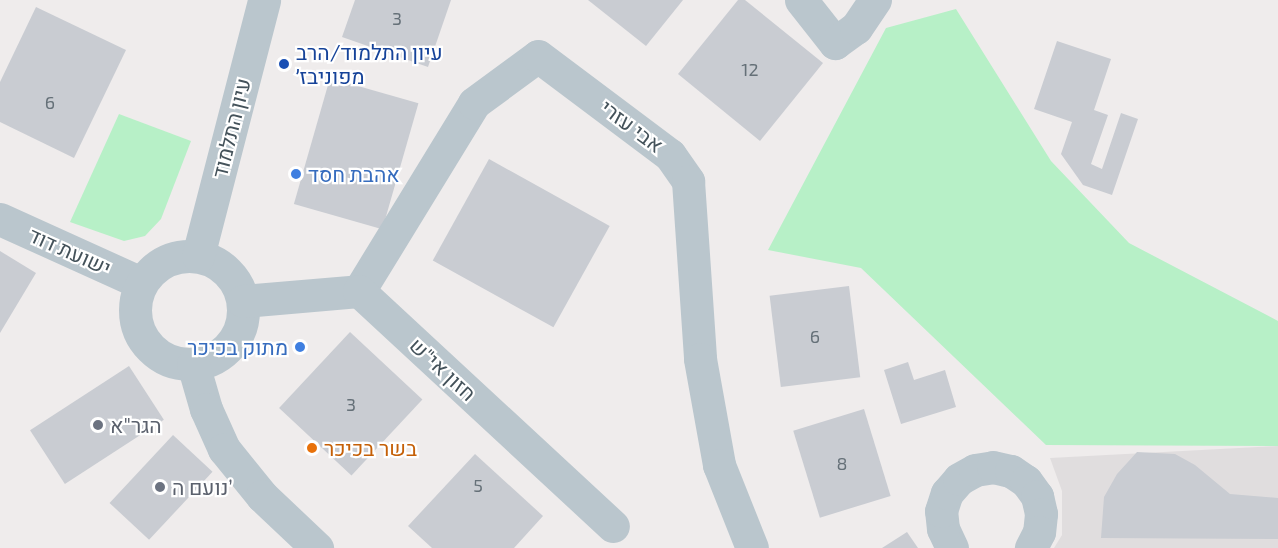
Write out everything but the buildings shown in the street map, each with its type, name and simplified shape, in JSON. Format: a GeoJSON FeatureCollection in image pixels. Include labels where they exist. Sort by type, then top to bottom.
{"type":"FeatureCollection","features":[{"type":"Feature","properties":{"kind":"street","name":"עיון התלמוד"},"geometry":{"type":"LineString","coordinates":[[198,256],[264,0]]}},
{"type":"Feature","properties":{"kind":"street"},"geometry":{"type":"LineString","coordinates":[[801,0],[835,43],[856,28],[875,0]]}},
{"type":"Feature","properties":{"kind":"street","name":"אבי עזרי"},"geometry":{"type":"LineString","coordinates":[[359,291],[474,103],[538,56],[670,155],[688,181],[700,359],[719,465],[752,548]]}},
{"type":"Feature","properties":{"kind":"street","name":"ישועת דוד"},"geometry":{"type":"LineString","coordinates":[[0,219],[141,283]]}},
{"type":"Feature","properties":{"kind":"street"},"geometry":{"type":"LineString","coordinates":[[198,256],[219,265],[233,278],[243,301],[243,320],[235,340],[222,354],[193,364],[170,361],[146,344],[137,328],[135,301],[141,283],[163,262],[198,256]]}},
{"type":"Feature","properties":{"kind":"street"},"geometry":{"type":"LineString","coordinates":[[243,301],[359,291]]}},
{"type":"Feature","properties":{"kind":"street","name":"חזון אי\"ש"},"geometry":{"type":"LineString","coordinates":[[359,291],[613,526]]}},
{"type":"Feature","properties":{"kind":"street"},"geometry":{"type":"LineString","coordinates":[[193,364],[206,409],[224,449],[262,496],[317,548]]}},
{"type":"Feature","properties":{"kind":"street"},"geometry":{"type":"LineString","coordinates":[[952,548],[943,529],[941,511],[947,493],[967,474],[993,467],[1011,471],[1026,481],[1037,496],[1041,514],[1039,532],[1030,548]]}},
{"type":"Feature","properties":{"kind":"shaded area"},"geometry":{"type":"Polygon","coordinates":[[[1278,446],[1278,548],[1054,548],[1062,535],[1062,491],[1050,458],[1278,446]]]}},
{"type":"Feature","properties":{"kind":"green space"},"geometry":{"type":"Polygon","coordinates":[[[956,9],[1051,161],[1129,243],[1278,321],[1278,446],[1046,445],[861,268],[768,250],[886,28],[956,9]]]}},
{"type":"Feature","properties":{"kind":"green space"},"geometry":{"type":"Polygon","coordinates":[[[119,114],[191,141],[161,219],[145,236],[124,241],[70,222],[119,114]]]}},
{"type":"Feature","properties":{"kind":"place","name":"עיון התלמוד/הרב מפוניבז׳"},"geometry":{"type":"Point","coordinates":[284,64]}},
{"type":"Feature","properties":{"kind":"place","name":"אהבת חסד"},"geometry":{"type":"Point","coordinates":[296,174]}},
{"type":"Feature","properties":{"kind":"place","name":"מתוק בכיכר"},"geometry":{"type":"Point","coordinates":[300,347]}},
{"type":"Feature","properties":{"kind":"place","name":"הגר\"א"},"geometry":{"type":"Point","coordinates":[98,425]}},
{"type":"Feature","properties":{"kind":"place","name":"בשר בכיכר"},"geometry":{"type":"Point","coordinates":[312,448]}},
{"type":"Feature","properties":{"kind":"place","name":"נועם ה’"},"geometry":{"type":"Point","coordinates":[160,487]}}]}
